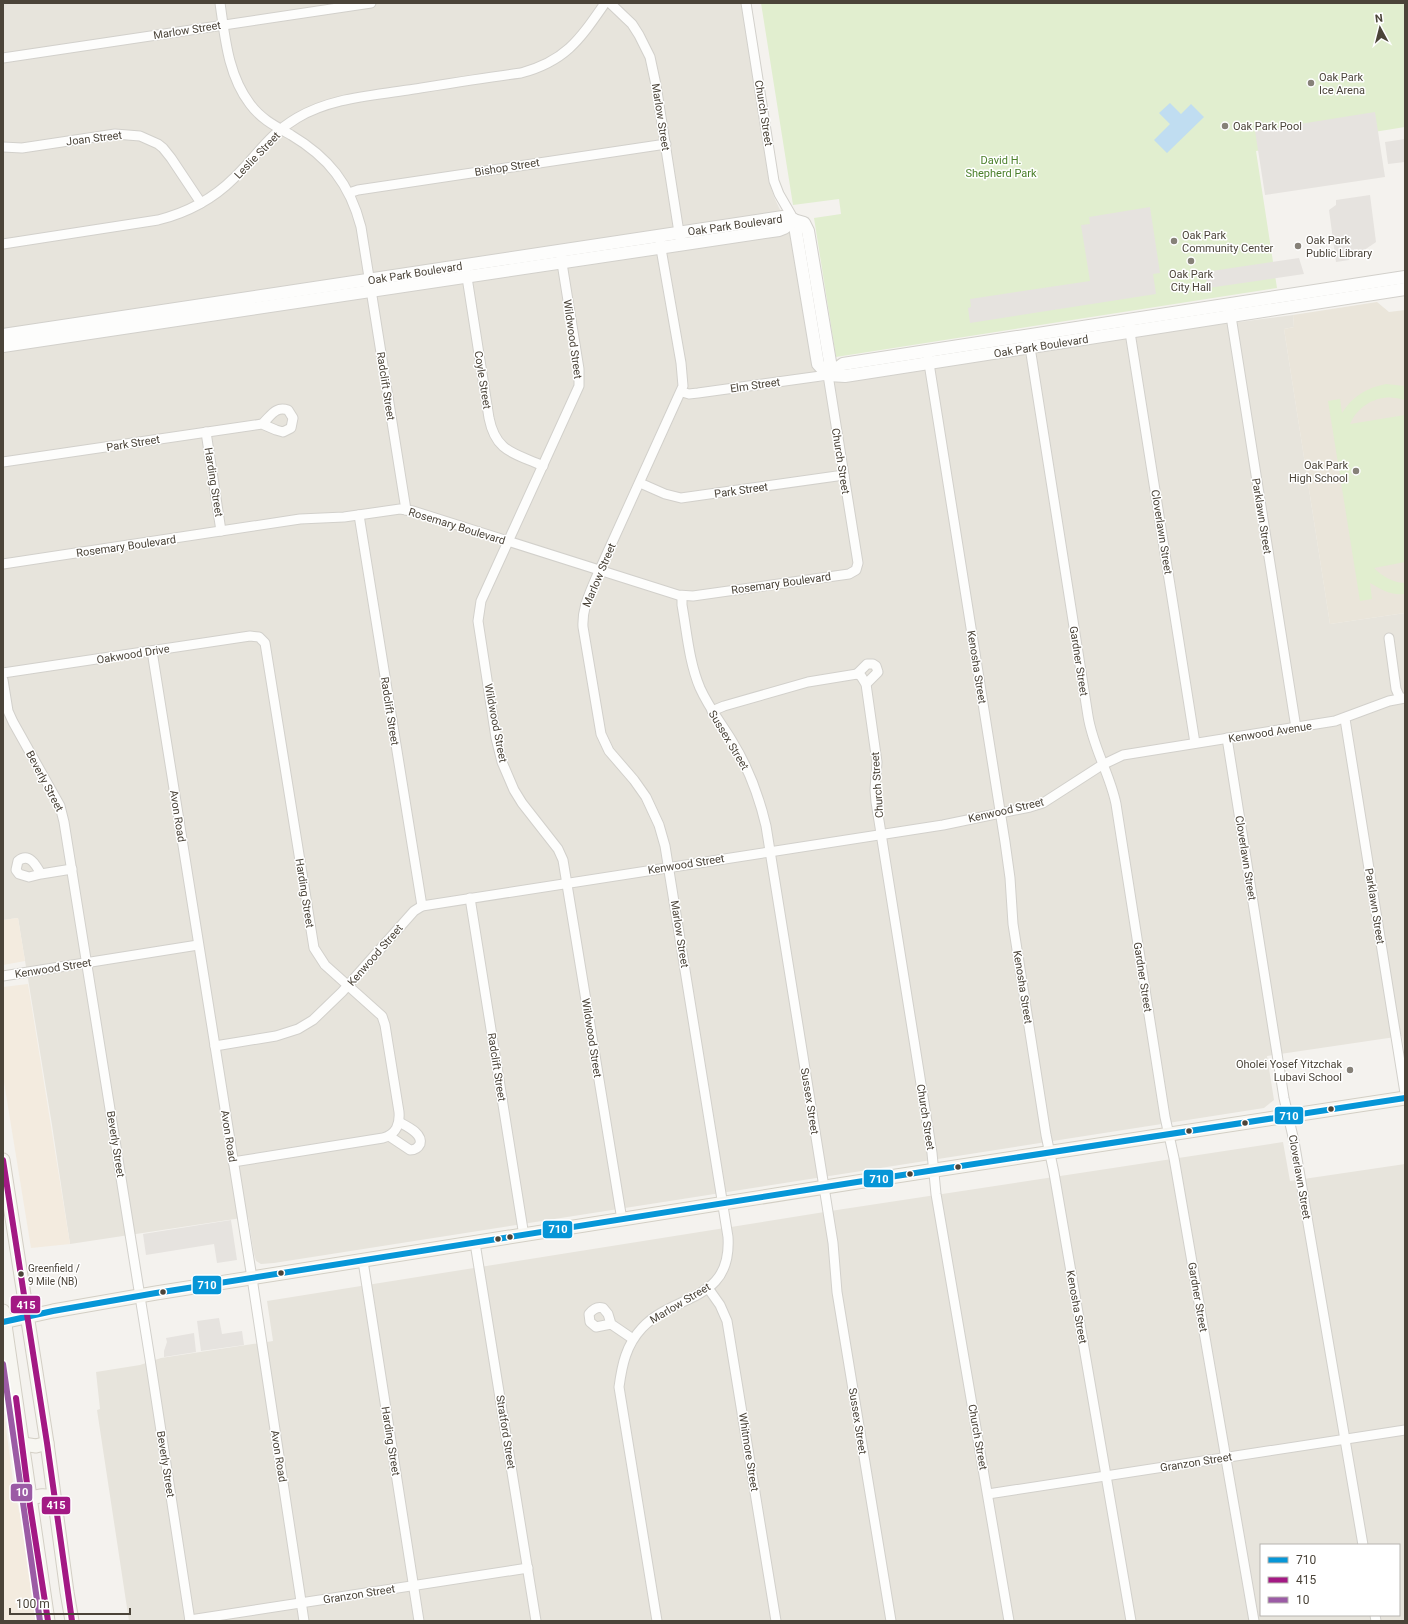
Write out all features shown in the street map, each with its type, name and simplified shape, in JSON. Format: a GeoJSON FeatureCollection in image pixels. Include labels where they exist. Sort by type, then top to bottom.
{"type":"FeatureCollection","features":[{"type":"Feature","properties":{"kind":"main road"},"geometry":{"type":"LineString","coordinates":[[48,1621],[29,1499],[23,1444],[4,1318],[28,1317],[140,1296],[364,1260],[524,1236],[934,1170],[1405,1098]]}},
{"type":"Feature","properties":{"kind":"main road"},"geometry":{"type":"LineString","coordinates":[[3,1160],[4,1176],[28,1317],[47,1443],[72,1621]]}},
{"type":"Feature","properties":{"kind":"main road"},"geometry":{"type":"LineString","coordinates":[[23,1444],[36,1446],[47,1443]]}},
{"type":"Feature","properties":{"kind":"main road"},"geometry":{"type":"LineString","coordinates":[[29,1499],[45,1495],[54,1500]]}},
{"type":"Feature","properties":{"kind":"street"},"geometry":{"type":"LineString","coordinates":[[220,3],[232,70],[240,90],[259,115],[318,154],[342,180],[349,193],[361,227],[370,285]]}},
{"type":"Feature","properties":{"kind":"street","name":"Marlow Street"},"geometry":{"type":"LineString","coordinates":[[3,58],[371,3]]}},
{"type":"Feature","properties":{"kind":"street","name":"Leslie Street"},"geometry":{"type":"LineString","coordinates":[[3,244],[158,220],[180,214],[201,203],[234,178],[262,145],[288,123],[309,111],[342,100],[521,73],[541,67],[556,59],[572,47],[584,33],[605,3]]}},
{"type":"Feature","properties":{"kind":"street","name":"Marlow Street"},"geometry":{"type":"LineString","coordinates":[[610,3],[632,24],[650,57],[666,144],[680,239]]}},
{"type":"Feature","properties":{"kind":"street","name":"Church Street"},"geometry":{"type":"LineString","coordinates":[[746,3],[774,180],[779,194],[794,220],[804,223],[808,231],[809,275],[817,320],[830,362],[828,375],[858,563],[856,570]]}},
{"type":"Feature","properties":{"kind":"street","name":"Joan Street"},"geometry":{"type":"LineString","coordinates":[[3,147],[22,148],[115,134],[140,136],[164,148],[201,203]]}},
{"type":"Feature","properties":{"kind":"street","name":"Bishop Street"},"geometry":{"type":"LineString","coordinates":[[349,193],[358,190],[666,144]]}},
{"type":"Feature","properties":{"kind":"street","name":"Oak Park Boulevard"},"geometry":{"type":"LineString","coordinates":[[3,346],[101,326],[680,239],[783,217],[794,220]]}},
{"type":"Feature","properties":{"kind":"street","name":"Marlow Street"},"geometry":{"type":"LineString","coordinates":[[657,1621],[619,1387],[623,1360],[633,1339],[642,1328],[660,1314],[690,1300],[708,1288],[721,1274],[728,1259],[728,1238],[669,867],[660,825],[654,812],[634,780],[609,751],[601,734],[583,627],[583,617],[586,602],[599,571],[682,392],[684,379],[660,242]]}},
{"type":"Feature","properties":{"kind":"street","name":"Wildwood Street"},"geometry":{"type":"LineString","coordinates":[[561,257],[580,382],[576,394],[481,601],[478,614],[496,738],[506,772],[514,790],[530,815],[558,849],[563,860],[568,883],[622,1220]]}},
{"type":"Feature","properties":{"kind":"street","name":"Coyle Street"},"geometry":{"type":"LineString","coordinates":[[466,271],[493,435],[505,448],[543,466]]}},
{"type":"Feature","properties":{"kind":"street","name":"Oak Park Boulevard"},"geometry":{"type":"LineString","coordinates":[[828,375],[845,376],[928,357],[1129,326],[1190,322],[1230,310],[1405,277]]}},
{"type":"Feature","properties":{"kind":"street","name":"Radclift Street"},"geometry":{"type":"LineString","coordinates":[[370,285],[406,510]]}},
{"type":"Feature","properties":{"kind":"street","name":"Oak Park Boulevard"},"geometry":{"type":"LineString","coordinates":[[1129,326],[1188,310],[1230,310],[1405,289]]}},
{"type":"Feature","properties":{"kind":"street"},"geometry":{"type":"LineString","coordinates":[[1188,310],[1190,322]]}},
{"type":"Feature","properties":{"kind":"street","name":"Parklawn Street"},"geometry":{"type":"LineString","coordinates":[[1230,310],[1296,728]]}},
{"type":"Feature","properties":{"kind":"street","name":"Oak Park Boulevard"},"geometry":{"type":"LineString","coordinates":[[3,335],[101,326]]}},
{"type":"Feature","properties":{"kind":"street","name":"Cloverlawn Street"},"geometry":{"type":"LineString","coordinates":[[1129,326],[1195,743]]}},
{"type":"Feature","properties":{"kind":"street","name":"Gardner Street"},"geometry":{"type":"LineString","coordinates":[[1029,342],[1092,739],[1111,786],[1116,804],[1165,1117],[1170,1134],[1254,1621]]}},
{"type":"Feature","properties":{"kind":"street","name":"Kenosha Street"},"geometry":{"type":"LineString","coordinates":[[928,357],[1010,878],[1013,924],[1046,1135],[1131,1621]]}},
{"type":"Feature","properties":{"kind":"street","name":"Elm Street"},"geometry":{"type":"LineString","coordinates":[[682,392],[689,394],[698,393],[828,375]]}},
{"type":"Feature","properties":{"kind":"street","name":"Park Street"},"geometry":{"type":"LineString","coordinates":[[3,462],[262,424]]}},
{"type":"Feature","properties":{"kind":"street","name":"Harding Street"},"geometry":{"type":"LineString","coordinates":[[206,432],[221,532]]}},
{"type":"Feature","properties":{"kind":"street","name":"Park Street"},"geometry":{"type":"LineString","coordinates":[[640,483],[665,494],[681,498],[844,475]]}},
{"type":"Feature","properties":{"kind":"street","name":"Rosemary Boulevard"},"geometry":{"type":"LineString","coordinates":[[3,564],[300,519],[406,510],[682,596],[693,596],[849,574],[856,570]]}},
{"type":"Feature","properties":{"kind":"street","name":"Radclift Street"},"geometry":{"type":"LineString","coordinates":[[359,515],[422,906]]}},
{"type":"Feature","properties":{"kind":"street","name":"Sussex Street"},"geometry":{"type":"LineString","coordinates":[[682,596],[695,674],[712,711],[732,741],[748,772],[763,816],[770,851],[833,1243],[837,1292],[891,1621]]}},
{"type":"Feature","properties":{"kind":"street","name":"Oakwood Drive"},"geometry":{"type":"LineString","coordinates":[[3,673],[250,636],[262,638]]}},
{"type":"Feature","properties":{"kind":"street","name":"Harding Street"},"geometry":{"type":"LineString","coordinates":[[262,638],[265,643],[268,656],[313,942],[316,952],[322,962],[379,1013],[384,1020],[399,1112],[399,1122]]}},
{"type":"Feature","properties":{"kind":"street"},"geometry":{"type":"LineString","coordinates":[[1345,719],[1402,698],[1396,689],[1389,638]]}},
{"type":"Feature","properties":{"kind":"street","name":"Avon Road"},"geometry":{"type":"LineString","coordinates":[[152,651],[252,1278],[304,1621]]}},
{"type":"Feature","properties":{"kind":"street"},"geometry":{"type":"LineString","coordinates":[[712,711],[724,706],[778,692],[808,682],[857,674],[867,664],[873,664],[876,666],[878,672],[866,684],[861,676],[857,674]]}},
{"type":"Feature","properties":{"kind":"street","name":"Beverly Street"},"geometry":{"type":"LineString","coordinates":[[3,680],[8,711],[60,806],[64,822],[140,1296],[190,1621]]}},
{"type":"Feature","properties":{"kind":"street","name":"Church Street"},"geometry":{"type":"LineString","coordinates":[[866,684],[877,762],[876,794],[881,834],[934,1170],[936,1198],[1009,1621]]}},
{"type":"Feature","properties":{"kind":"street","name":"Parklawn Street"},"geometry":{"type":"LineString","coordinates":[[1345,719],[1405,1093]]}},
{"type":"Feature","properties":{"kind":"street","name":"Kenwood Avenue"},"geometry":{"type":"LineString","coordinates":[[1195,743],[1345,719]]}},
{"type":"Feature","properties":{"kind":"street","name":"Cloverlawn Street"},"geometry":{"type":"LineString","coordinates":[[1227,738],[1283,1092],[1363,1544]]}},
{"type":"Feature","properties":{"kind":"street","name":"Kenwood Street"},"geometry":{"type":"LineString","coordinates":[[215,1046],[276,1036],[298,1029],[313,1020],[322,1013],[348,985],[414,911],[422,906],[881,834],[1000,813],[1043,803],[1102,765],[1116,758],[1130,753],[1195,743]]}},
{"type":"Feature","properties":{"kind":"street"},"geometry":{"type":"LineString","coordinates":[[41,874],[72,869]]}},
{"type":"Feature","properties":{"kind":"street","name":"Radclift Street"},"geometry":{"type":"LineString","coordinates":[[470,898],[524,1236]]}},
{"type":"Feature","properties":{"kind":"street","name":"Kenwood Street"},"geometry":{"type":"LineString","coordinates":[[3,976],[198,945]]}},
{"type":"Feature","properties":{"kind":"street"},"geometry":{"type":"LineString","coordinates":[[233,1162],[389,1136],[396,1130],[399,1122],[417,1133],[420,1139],[420,1145],[410,1150],[389,1136]]}},
{"type":"Feature","properties":{"kind":"street","name":"Stratford Street"},"geometry":{"type":"LineString","coordinates":[[475,1243],[536,1621]]}},
{"type":"Feature","properties":{"kind":"street","name":"Harding Street"},"geometry":{"type":"LineString","coordinates":[[364,1260],[419,1621]]}},
{"type":"Feature","properties":{"kind":"street","name":"Whitmore Street"},"geometry":{"type":"LineString","coordinates":[[708,1288],[720,1305],[727,1321],[776,1621]]}},
{"type":"Feature","properties":{"kind":"street"},"geometry":{"type":"LineString","coordinates":[[611,1324],[633,1339]]}},
{"type":"Feature","properties":{"kind":"street","name":"Granzon Street"},"geometry":{"type":"LineString","coordinates":[[988,1494],[1405,1430]]}},
{"type":"Feature","properties":{"kind":"street","name":"Granzon Street"},"geometry":{"type":"LineString","coordinates":[[190,1621],[528,1568]]}},
{"type":"Feature","properties":{"kind":"shaded area"},"geometry":{"type":"Polygon","coordinates":[[[3,3],[741,3],[769,182],[774,197],[794,239],[818,382],[854,378],[1108,339],[1293,315],[1294,327],[1284,329],[1330,624],[1405,613],[1405,1055],[1402,1036],[1267,1056],[1274,1100],[1264,1108],[274,1263],[261,1264],[256,1261],[248,1217],[70,1244],[18,918],[3,920],[3,3]]]}},
{"type":"Feature","properties":{"kind":"shaded area"},"geometry":{"type":"Polygon","coordinates":[[[1375,112],[1385,177],[1265,195],[1255,131],[1375,112]]]}},
{"type":"Feature","properties":{"kind":"shaded area"},"geometry":{"type":"Polygon","coordinates":[[[1405,139],[1405,162],[1388,164],[1385,142],[1405,139]]]}},
{"type":"Feature","properties":{"kind":"shaded area"},"geometry":{"type":"Polygon","coordinates":[[[1370,195],[1376,242],[1363,251],[1356,249],[1355,252],[1350,251],[1349,260],[1336,262],[1329,210],[1336,205],[1336,200],[1370,195]]]}},
{"type":"Feature","properties":{"kind":"shaded area"},"geometry":{"type":"Polygon","coordinates":[[[1150,207],[1160,273],[1153,274],[1156,294],[970,323],[968,308],[971,307],[970,299],[1090,281],[1081,225],[1090,224],[1089,217],[1150,207]]]}},
{"type":"Feature","properties":{"kind":"shaded area"},"geometry":{"type":"Polygon","coordinates":[[[1299,258],[1304,274],[1208,288],[1205,272],[1299,258]]]}},
{"type":"Feature","properties":{"kind":"shaded area","name":"Oak Park High School"},"geometry":{"type":"Polygon","coordinates":[[[1377,302],[1389,312],[1405,310],[1405,613],[1330,624],[1284,329],[1294,327],[1293,315],[1377,302]]]}},
{"type":"Feature","properties":{"kind":"shaded area"},"geometry":{"type":"Polygon","coordinates":[[[18,918],[25,961],[3,965],[3,920],[18,918]]]}},
{"type":"Feature","properties":{"kind":"shaded area"},"geometry":{"type":"Polygon","coordinates":[[[28,984],[70,1244],[31,1248],[3,1076],[3,987],[28,984]]]}},
{"type":"Feature","properties":{"kind":"shaded area"},"geometry":{"type":"Polygon","coordinates":[[[1283,1142],[1290,1181],[1405,1164],[1405,1621],[129,1621],[97,1410],[100,1409],[96,1372],[140,1365],[161,1358],[273,1341],[267,1301],[837,1210],[1283,1142]]]}},
{"type":"Feature","properties":{"kind":"shaded area"},"geometry":{"type":"Polygon","coordinates":[[[231,1220],[237,1260],[217,1263],[214,1244],[146,1255],[143,1234],[231,1220]]]}},
{"type":"Feature","properties":{"kind":"shaded area"},"geometry":{"type":"Polygon","coordinates":[[[219,1318],[222,1334],[242,1331],[244,1345],[201,1351],[197,1321],[219,1318]]]}},
{"type":"Feature","properties":{"kind":"shaded area"},"geometry":{"type":"Polygon","coordinates":[[[194,1333],[196,1352],[164,1357],[167,1342],[166,1338],[194,1333]]]}},
{"type":"Feature","properties":{"kind":"shaded area"},"geometry":{"type":"Polygon","coordinates":[[[3,1404],[14,1489],[21,1519],[37,1621],[3,1621],[3,1404]]]}},
{"type":"Feature","properties":{"kind":"green space","name":"David H. Shepherd Park"},"geometry":{"type":"Polygon","coordinates":[[[761,3],[1405,3],[1405,127],[1256,151],[1277,288],[836,357],[814,218],[841,214],[839,199],[793,205],[761,3]]]}},
{"type":"Feature","properties":{"kind":"green space"},"geometry":{"type":"Polygon","coordinates":[[[1386,384],[1405,386],[1405,400],[1388,397],[1372,401],[1359,410],[1350,424],[1405,415],[1405,562],[1374,568],[1381,574],[1396,582],[1405,583],[1405,594],[1391,593],[1370,583],[1372,599],[1360,601],[1328,401],[1340,399],[1342,413],[1355,397],[1366,390],[1386,384]]]}},
{"type":"Feature","properties":{"kind":"water"},"geometry":{"type":"Polygon","coordinates":[[[1170,103],[1181,114],[1191,104],[1204,117],[1167,153],[1154,140],[1170,124],[1159,113],[1170,103]]]}},
{"type":"Feature","properties":{"kind":"transit line","name":"710"},"geometry":{"type":"LineString","coordinates":[[3,1322],[53,1311],[156,1293],[857,1182],[1405,1098]]}},
{"type":"Feature","properties":{"kind":"transit line","name":"415"},"geometry":{"type":"LineString","coordinates":[[3,1160],[47,1443],[72,1621]]}},
{"type":"Feature","properties":{"kind":"transit line","name":"10"},"geometry":{"type":"LineString","coordinates":[[3,1364],[40,1621]]}},
{"type":"Feature","properties":{"kind":"transit line","name":"415"},"geometry":{"type":"LineString","coordinates":[[16,1398],[29,1499],[48,1621]]}},
{"type":"Feature","properties":{"kind":"place","name":"Oak Park Ice Arena"},"geometry":{"type":"Point","coordinates":[1311,83]}},
{"type":"Feature","properties":{"kind":"place","name":"Oak Park Pool"},"geometry":{"type":"Point","coordinates":[1225,126]}},
{"type":"Feature","properties":{"kind":"place","name":"Oak Park Community Center"},"geometry":{"type":"Point","coordinates":[1174,241]}},
{"type":"Feature","properties":{"kind":"place","name":"Oak Park Public Library"},"geometry":{"type":"Point","coordinates":[1298,246]}},
{"type":"Feature","properties":{"kind":"place","name":"Oak Park City Hall"},"geometry":{"type":"Point","coordinates":[1191,261]}},
{"type":"Feature","properties":{"kind":"place","name":"Oak Park High School"},"geometry":{"type":"Point","coordinates":[1356,471]}},
{"type":"Feature","properties":{"kind":"place","name":"Oholei Yosef Yitzchak Lubavi School"},"geometry":{"type":"Point","coordinates":[1350,1070]}},
{"type":"Feature","properties":{"kind":"place","name":"Greenfield / 9 Mile (NB)"},"geometry":{"type":"Point","coordinates":[21,1274]}}]}
